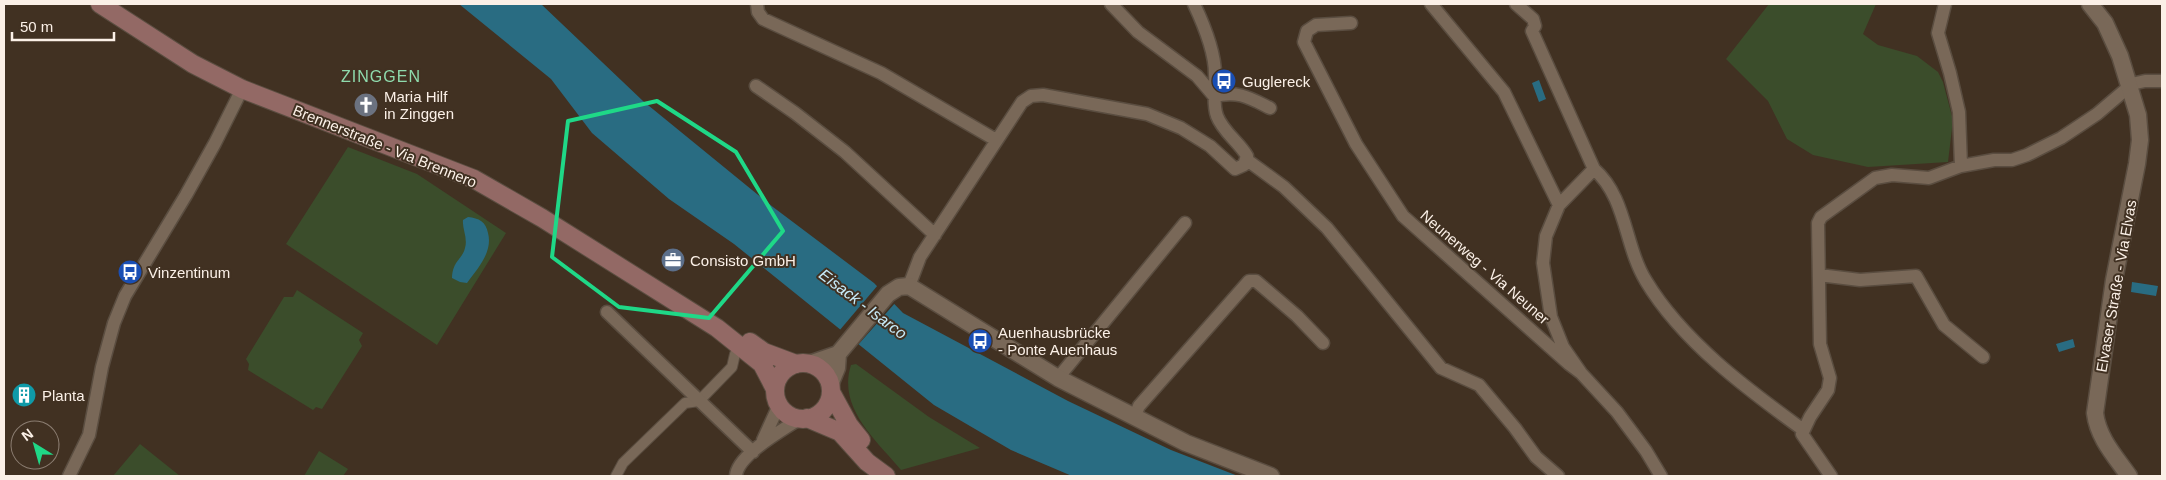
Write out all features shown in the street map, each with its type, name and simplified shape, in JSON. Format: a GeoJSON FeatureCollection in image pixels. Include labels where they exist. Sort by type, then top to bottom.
{"type":"FeatureCollection","features":[{"type":"Feature","properties":{"kind":"main road","name":"Brennerstraße - Via Brennero"},"geometry":{"type":"LineString","coordinates":[[100,4],[193,64],[242,89],[295,111],[424,158],[474,180],[542,218],[717,328],[762,364],[784,411],[840,432],[867,462],[883,473]]}},
{"type":"Feature","properties":{"kind":"main road","name":"Brennerstraße - Via Brennero"},"geometry":{"type":"LineString","coordinates":[[717,328],[744,339],[781,360],[803,364],[823,371],[849,425],[875,455],[883,473]]}},
{"type":"Feature","properties":{"kind":"main road"},"geometry":{"type":"LineString","coordinates":[[777,397],[780,376],[790,367],[803,364]]}},
{"type":"Feature","properties":{"kind":"main road"},"geometry":{"type":"LineString","coordinates":[[803,419],[815,416],[826,406],[831,388]]}},
{"type":"Feature","properties":{"kind":"street"},"geometry":{"type":"LineString","coordinates":[[757,4],[758,12],[763,19],[881,73],[996,140]]}},
{"type":"Feature","properties":{"kind":"street"},"geometry":{"type":"LineString","coordinates":[[1111,4],[1138,32],[1197,76],[1214,96]]}},
{"type":"Feature","properties":{"kind":"street"},"geometry":{"type":"LineString","coordinates":[[909,286],[920,257],[1022,102],[1032,96],[1043,95],[1147,114],[1181,128],[1210,146],[1235,169],[1244,165],[1247,156],[1244,150],[1223,128],[1218,118],[1214,96],[1216,72],[1206,33],[1194,4]]}},
{"type":"Feature","properties":{"kind":"street"},"geometry":{"type":"LineString","coordinates":[[1431,4],[1504,92],[1559,205]]}},
{"type":"Feature","properties":{"kind":"street"},"geometry":{"type":"LineString","coordinates":[[1516,4],[1533,19],[1535,26],[1532,31],[1594,169],[1604,178],[1616,197],[1634,254],[1645,280],[1663,306],[1705,350],[1748,389],[1802,429],[1804,439],[1831,476]]}},
{"type":"Feature","properties":{"kind":"street"},"geometry":{"type":"LineString","coordinates":[[1945,4],[1938,33],[1959,112],[1961,166]]}},
{"type":"Feature","properties":{"kind":"street","name":"Elvaser Straße - Via Elvas"},"geometry":{"type":"LineString","coordinates":[[2090,4],[2113,39],[2138,115],[2140,140],[2137,164],[2114,280],[2095,413],[2096,425],[2102,437],[2129,476]]}},
{"type":"Feature","properties":{"kind":"street","name":"Neunerweg - Via Neuner"},"geometry":{"type":"LineString","coordinates":[[1351,23],[1316,26],[1307,31],[1304,42],[1356,144],[1403,216],[1569,364],[1581,372]]}},
{"type":"Feature","properties":{"kind":"street"},"geometry":{"type":"LineString","coordinates":[[1802,429],[1828,390],[1830,378],[1820,344],[1818,223],[1821,217],[1875,178],[1892,175],[1929,178],[1961,166],[1994,160],[2012,160],[2027,155],[2061,138],[2097,114],[2130,87],[2144,81],[2162,81]]}},
{"type":"Feature","properties":{"kind":"street"},"geometry":{"type":"LineString","coordinates":[[756,86],[795,112],[845,152],[935,235]]}},
{"type":"Feature","properties":{"kind":"street"},"geometry":{"type":"LineString","coordinates":[[69,476],[89,435],[106,349],[125,296],[201,169],[242,89]]}},
{"type":"Feature","properties":{"kind":"street"},"geometry":{"type":"LineString","coordinates":[[1214,96],[1236,93],[1246,95],[1270,108]]}},
{"type":"Feature","properties":{"kind":"street"},"geometry":{"type":"LineString","coordinates":[[1247,160],[1284,187],[1327,228],[1441,368],[1479,385],[1515,428],[1536,457],[1558,476]]}},
{"type":"Feature","properties":{"kind":"street","name":"Neunerweg - Via Neuner"},"geometry":{"type":"LineString","coordinates":[[1594,169],[1559,205],[1546,236],[1543,264],[1551,317],[1563,346],[1581,372],[1617,412],[1646,451],[1661,476]]}},
{"type":"Feature","properties":{"kind":"street"},"geometry":{"type":"LineString","coordinates":[[1058,378],[1185,224]]}},
{"type":"Feature","properties":{"kind":"street"},"geometry":{"type":"LineString","coordinates":[[1819,275],[1860,280],[1916,276],[1944,325],[1983,357]]}},
{"type":"Feature","properties":{"kind":"street"},"geometry":{"type":"LineString","coordinates":[[1134,418],[1139,406],[1249,281],[1256,281],[1297,316],[1324,343]]}},
{"type":"Feature","properties":{"kind":"street"},"geometry":{"type":"LineString","coordinates":[[831,388],[842,349],[888,294],[899,287],[909,286],[1058,378],[1134,418],[1186,443],[1271,476]]}},
{"type":"Feature","properties":{"kind":"street"},"geometry":{"type":"LineString","coordinates":[[607,312],[699,401],[757,447]]}},
{"type":"Feature","properties":{"kind":"street"},"geometry":{"type":"LineString","coordinates":[[803,364],[842,349]]}},
{"type":"Feature","properties":{"kind":"street"},"geometry":{"type":"LineString","coordinates":[[616,476],[623,463],[685,403],[699,401],[732,367],[735,354]]}},
{"type":"Feature","properties":{"kind":"street"},"geometry":{"type":"LineString","coordinates":[[736,476],[738,469],[757,447],[771,426],[777,397]]}},
{"type":"Feature","properties":{"kind":"street"},"geometry":{"type":"LineString","coordinates":[[757,447],[803,419]]}},
{"type":"Feature","properties":{"kind":"highlighted area"},"geometry":{"type":"Polygon","coordinates":[[[657,101],[736,152],[783,231],[709,318],[619,307],[552,257],[568,121],[657,101]]]}},
{"type":"Feature","properties":{"kind":"green space"},"geometry":{"type":"Polygon","coordinates":[[[1769,4],[1876,4],[1863,34],[1878,45],[1917,56],[1938,72],[1943,82],[1953,120],[1948,162],[1868,167],[1813,155],[1787,139],[1768,101],[1726,59],[1769,4]]]}},
{"type":"Feature","properties":{"kind":"green space"},"geometry":{"type":"Polygon","coordinates":[[[348,147],[417,174],[506,233],[437,345],[286,244],[348,147]]]}},
{"type":"Feature","properties":{"kind":"green space"},"geometry":{"type":"Polygon","coordinates":[[[297,290],[363,333],[359,340],[362,346],[322,409],[316,407],[313,410],[248,370],[249,364],[246,359],[284,297],[293,297],[297,290]]]}},
{"type":"Feature","properties":{"kind":"green space"},"geometry":{"type":"Polygon","coordinates":[[[856,364],[929,417],[980,448],[901,470],[871,435],[854,409],[848,381],[851,365],[856,364]]]}},
{"type":"Feature","properties":{"kind":"green space"},"geometry":{"type":"Polygon","coordinates":[[[140,444],[180,476],[113,476],[140,444]]]}},
{"type":"Feature","properties":{"kind":"green space"},"geometry":{"type":"Polygon","coordinates":[[[319,451],[348,469],[343,476],[304,476],[319,451]]]}},
{"type":"Feature","properties":{"kind":"water","name":"Eisack - Isarco"},"geometry":{"type":"Polygon","coordinates":[[[459,4],[541,4],[643,101],[773,207],[874,283],[903,313],[1068,401],[1171,450],[1238,476],[1072,476],[1011,450],[934,405],[734,244],[669,199],[592,133],[551,79],[459,4]]]}},
{"type":"Feature","properties":{"kind":"water"},"geometry":{"type":"Polygon","coordinates":[[[1539,80],[1546,99],[1539,102],[1532,83],[1539,80]]]}},
{"type":"Feature","properties":{"kind":"water"},"geometry":{"type":"Polygon","coordinates":[[[468,217],[475,218],[484,223],[489,240],[480,266],[467,283],[452,278],[454,267],[465,248],[463,220],[468,217]]]}},
{"type":"Feature","properties":{"kind":"water"},"geometry":{"type":"Polygon","coordinates":[[[2132,282],[2158,286],[2156,296],[2131,292],[2132,282]]]}},
{"type":"Feature","properties":{"kind":"water"},"geometry":{"type":"Polygon","coordinates":[[[2073,339],[2075,347],[2059,352],[2056,344],[2073,339]]]}},
{"type":"Feature","properties":{"kind":"pier"},"geometry":{"type":"Polygon","coordinates":[[[878,285],[896,302],[857,346],[839,331],[878,285]]]}},
{"type":"Feature","properties":{"kind":"place","name":"Guglereck"},"geometry":{"type":"Point","coordinates":[1224,81]}},
{"type":"Feature","properties":{"kind":"place","name":"Maria Hilf in Zinggen"},"geometry":{"type":"Point","coordinates":[366,105]}},
{"type":"Feature","properties":{"kind":"place","name":"Consisto GmbH"},"geometry":{"type":"Point","coordinates":[673,260]}},
{"type":"Feature","properties":{"kind":"place","name":"Vinzentinum"},"geometry":{"type":"Point","coordinates":[130,272]}},
{"type":"Feature","properties":{"kind":"place","name":"Auenhausbrücke - Ponte Auenhaus"},"geometry":{"type":"Point","coordinates":[980,341]}},
{"type":"Feature","properties":{"kind":"place","name":"Planta"},"geometry":{"type":"Point","coordinates":[24,395]}},
{"type":"Feature","properties":{"kind":"district","name":"ZINGGEN"},"geometry":{"type":"Point","coordinates":[381,76]}}]}
